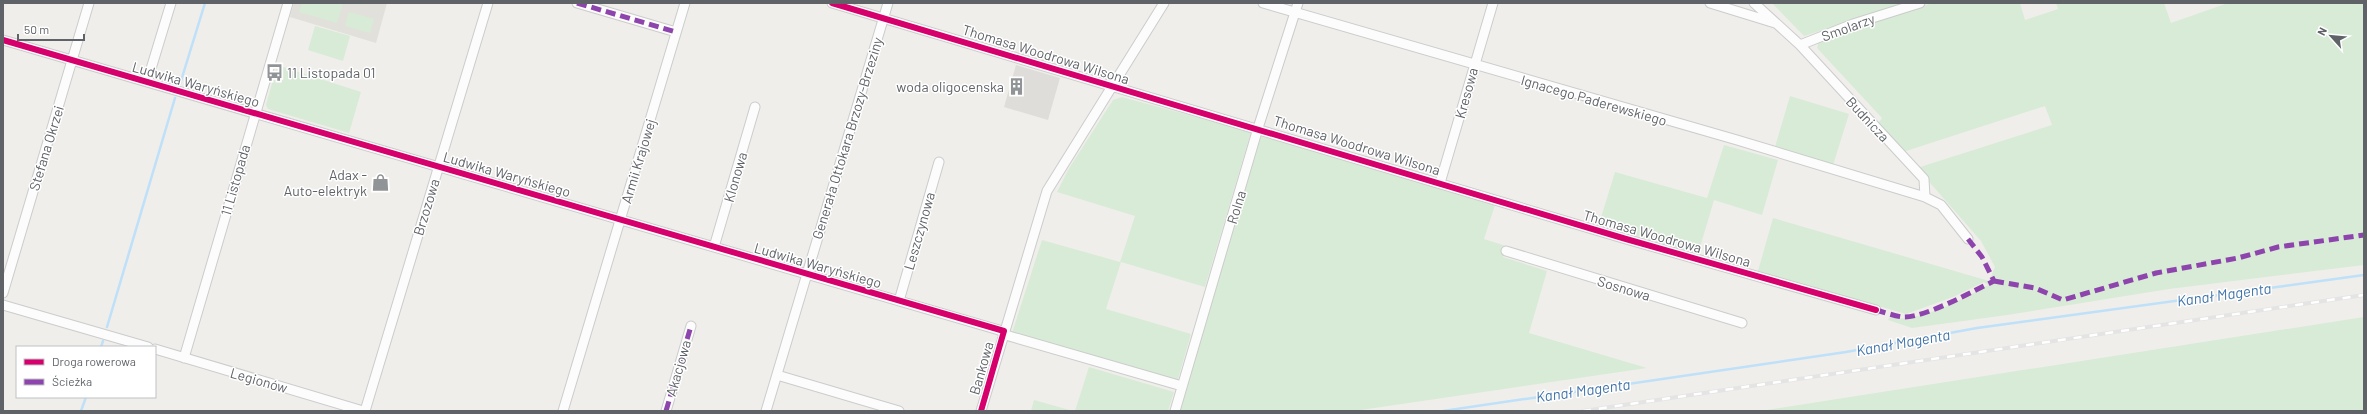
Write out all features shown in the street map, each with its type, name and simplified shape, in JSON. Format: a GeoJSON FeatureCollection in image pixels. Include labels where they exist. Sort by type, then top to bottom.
{"type":"FeatureCollection","features":[{"type":"Feature","properties":{"kind":"street","name":"Stefana Okrzei"},"geometry":{"type":"LineString","coordinates":[[3,293],[89,3]]}},
{"type":"Feature","properties":{"kind":"street"},"geometry":{"type":"LineString","coordinates":[[147,82],[171,3]]}},
{"type":"Feature","properties":{"kind":"street","name":"11 Listopada"},"geometry":{"type":"LineString","coordinates":[[184,358],[288,3]]}},
{"type":"Feature","properties":{"kind":"street","name":"Brzozowa"},"geometry":{"type":"LineString","coordinates":[[364,411],[488,3]]}},
{"type":"Feature","properties":{"kind":"street"},"geometry":{"type":"LineString","coordinates":[[577,3],[676,32]]}},
{"type":"Feature","properties":{"kind":"street","name":"Armii Krajowej"},"geometry":{"type":"LineString","coordinates":[[563,411],[685,3]]}},
{"type":"Feature","properties":{"kind":"street","name":"Thomasa Woodrowa Wilsona"},"geometry":{"type":"LineString","coordinates":[[832,3],[1113,87],[1258,128],[1626,239],[1876,310]]}},
{"type":"Feature","properties":{"kind":"street","name":"Generała Ottokara Brzozy-Brzeziny"},"geometry":{"type":"LineString","coordinates":[[766,411],[888,3]]}},
{"type":"Feature","properties":{"kind":"street","name":"Bankowa"},"geometry":{"type":"LineString","coordinates":[[981,411],[1047,191],[1164,3]]}},
{"type":"Feature","properties":{"kind":"street","name":"Ignacego Paderewskiego"},"geometry":{"type":"LineString","coordinates":[[1263,3],[1738,140],[1925,197]]}},
{"type":"Feature","properties":{"kind":"street","name":"Rolna"},"geometry":{"type":"LineString","coordinates":[[1175,411],[1258,128],[1298,3]]}},
{"type":"Feature","properties":{"kind":"street","name":"Kresowa"},"geometry":{"type":"LineString","coordinates":[[1440,183],[1474,72],[1474,65],[1493,3]]}},
{"type":"Feature","properties":{"kind":"street"},"geometry":{"type":"LineString","coordinates":[[1710,3],[1778,24]]}},
{"type":"Feature","properties":{"kind":"street","name":"Budnicza"},"geometry":{"type":"LineString","coordinates":[[1754,3],[1800,45],[1924,179],[1925,197]]}},
{"type":"Feature","properties":{"kind":"street","name":"Smolarzy"},"geometry":{"type":"LineString","coordinates":[[1800,45],[1853,24],[1920,3]]}},
{"type":"Feature","properties":{"kind":"street","name":"Ludwika Waryńskiego"},"geometry":{"type":"LineString","coordinates":[[3,40],[1004,331],[1010,336],[1182,386]]}},
{"type":"Feature","properties":{"kind":"street","name":"Klonowa"},"geometry":{"type":"LineString","coordinates":[[714,247],[755,107]]}},
{"type":"Feature","properties":{"kind":"street","name":"Leszczynowa"},"geometry":{"type":"LineString","coordinates":[[899,301],[939,162]]}},
{"type":"Feature","properties":{"kind":"street"},"geometry":{"type":"LineString","coordinates":[[1925,197],[1941,205],[1968,239]]}},
{"type":"Feature","properties":{"kind":"street","name":"Sosnowa"},"geometry":{"type":"LineString","coordinates":[[1506,252],[1742,323]]}},
{"type":"Feature","properties":{"kind":"street"},"geometry":{"type":"LineString","coordinates":[[3,305],[145,346]]}},
{"type":"Feature","properties":{"kind":"street","name":"Akacjowa"},"geometry":{"type":"LineString","coordinates":[[666,411],[691,326]]}},
{"type":"Feature","properties":{"kind":"street","name":"Legionów"},"geometry":{"type":"LineString","coordinates":[[156,349],[364,411]]}},
{"type":"Feature","properties":{"kind":"street"},"geometry":{"type":"LineString","coordinates":[[777,375],[898,411]]}},
{"type":"Feature","properties":{"kind":"shaded area"},"geometry":{"type":"Polygon","coordinates":[[[294,3],[387,3],[376,43],[290,17],[294,3]]]}},
{"type":"Feature","properties":{"kind":"shaded area"},"geometry":{"type":"Polygon","coordinates":[[[1016,65],[1060,78],[1048,120],[1004,107],[1016,65]]]}},
{"type":"Feature","properties":{"kind":"green space"},"geometry":{"type":"Polygon","coordinates":[[[302,3],[343,3],[337,23],[299,12],[302,3]]]}},
{"type":"Feature","properties":{"kind":"green space"},"geometry":{"type":"Polygon","coordinates":[[[1772,3],[1908,3],[1804,36],[1772,3]]]}},
{"type":"Feature","properties":{"kind":"green space"},"geometry":{"type":"Polygon","coordinates":[[[1932,3],[2020,3],[2025,20],[2058,9],[2056,3],[2164,3],[2171,23],[2228,3],[2364,3],[2364,265],[2169,289],[2007,315],[1912,328],[1888,320],[1890,317],[1913,317],[1926,314],[1967,297],[1988,285],[1984,282],[1953,297],[1906,314],[1758,271],[1773,218],[1989,281],[1995,267],[1981,241],[1917,168],[2052,125],[2045,106],[1903,152],[1877,125],[1882,118],[1817,48],[1819,40],[1932,3]]]}},
{"type":"Feature","properties":{"kind":"green space"},"geometry":{"type":"Polygon","coordinates":[[[349,12],[374,19],[370,33],[345,26],[349,12]]]}},
{"type":"Feature","properties":{"kind":"green space"},"geometry":{"type":"Polygon","coordinates":[[[315,26],[350,36],[343,61],[308,50],[315,26]]]}},
{"type":"Feature","properties":{"kind":"green space"},"geometry":{"type":"Polygon","coordinates":[[[277,65],[361,92],[349,133],[268,109],[266,105],[277,65]]]}},
{"type":"Feature","properties":{"kind":"green space"},"geometry":{"type":"Polygon","coordinates":[[[1790,96],[1849,114],[1833,165],[1775,147],[1790,96]]]}},
{"type":"Feature","properties":{"kind":"green space"},"geometry":{"type":"Polygon","coordinates":[[[1122,97],[1251,132],[1205,287],[1121,262],[1106,309],[1191,334],[1177,382],[1012,333],[1042,240],[1120,262],[1135,216],[1057,192],[1068,170],[1113,100],[1122,97]]]}},
{"type":"Feature","properties":{"kind":"green space"},"geometry":{"type":"Polygon","coordinates":[[[1261,136],[1495,205],[1484,239],[1506,246],[1503,257],[1547,271],[1529,333],[1647,368],[1354,411],[1180,411],[1261,136]]]}},
{"type":"Feature","properties":{"kind":"green space"},"geometry":{"type":"Polygon","coordinates":[[[1724,145],[1778,160],[1762,215],[1714,200],[1698,254],[1599,224],[1615,172],[1707,198],[1724,145]]]}},
{"type":"Feature","properties":{"kind":"green space"},"geometry":{"type":"Polygon","coordinates":[[[2364,317],[2364,411],[1760,411],[2364,317]]]}},
{"type":"Feature","properties":{"kind":"green space"},"geometry":{"type":"Polygon","coordinates":[[[1089,367],[1174,392],[1168,411],[1075,411],[1089,367]]]}},
{"type":"Feature","properties":{"kind":"green space"},"geometry":{"type":"Polygon","coordinates":[[[1034,400],[1073,411],[1031,411],[1034,400]]]}},
{"type":"Feature","properties":{"kind":"waterway"},"geometry":{"type":"LineString","coordinates":[[180,84],[205,3]]}},
{"type":"Feature","properties":{"kind":"waterway"},"geometry":{"type":"LineString","coordinates":[[107,327],[175,98]]}},
{"type":"Feature","properties":{"kind":"waterway","name":"Kanał Magenta"},"geometry":{"type":"LineString","coordinates":[[1443,411],[1846,352],[1977,328],[2364,275]]}},
{"type":"Feature","properties":{"kind":"waterway"},"geometry":{"type":"LineString","coordinates":[[101,346],[103,341]]}},
{"type":"Feature","properties":{"kind":"waterway"},"geometry":{"type":"LineString","coordinates":[[81,411],[86,398]]}},
{"type":"Feature","properties":{"kind":"railway"},"geometry":{"type":"LineString","coordinates":[[1583,411],[2364,295]]}},
{"type":"Feature","properties":{"kind":"marked path"},"geometry":{"type":"LineString","coordinates":[[577,3],[676,32]]}},
{"type":"Feature","properties":{"kind":"marked path"},"geometry":{"type":"LineString","coordinates":[[1994,281],[2035,288],[2063,300],[2156,273],[2238,258],[2278,247],[2364,235]]}},
{"type":"Feature","properties":{"kind":"marked path"},"geometry":{"type":"LineString","coordinates":[[1968,239],[1982,257],[1994,281]]}},
{"type":"Feature","properties":{"kind":"marked path"},"geometry":{"type":"LineString","coordinates":[[1876,310],[1903,317],[1912,316],[1936,309],[1994,281]]}},
{"type":"Feature","properties":{"kind":"marked path"},"geometry":{"type":"LineString","coordinates":[[666,411],[691,326]]}},
{"type":"Feature","properties":{"kind":"cycle path"},"geometry":{"type":"LineString","coordinates":[[832,3],[1626,239],[1876,310]]}},
{"type":"Feature","properties":{"kind":"cycle path"},"geometry":{"type":"LineString","coordinates":[[3,40],[1004,331],[981,411]]}},
{"type":"Feature","properties":{"kind":"place","name":"11 Listopada 01"},"geometry":{"type":"Point","coordinates":[274,72]}},
{"type":"Feature","properties":{"kind":"place","name":"woda oligocenska"},"geometry":{"type":"Point","coordinates":[1017,86]}},
{"type":"Feature","properties":{"kind":"place","name":"Adax - Auto-elektryk"},"geometry":{"type":"Point","coordinates":[380,182]}}]}
